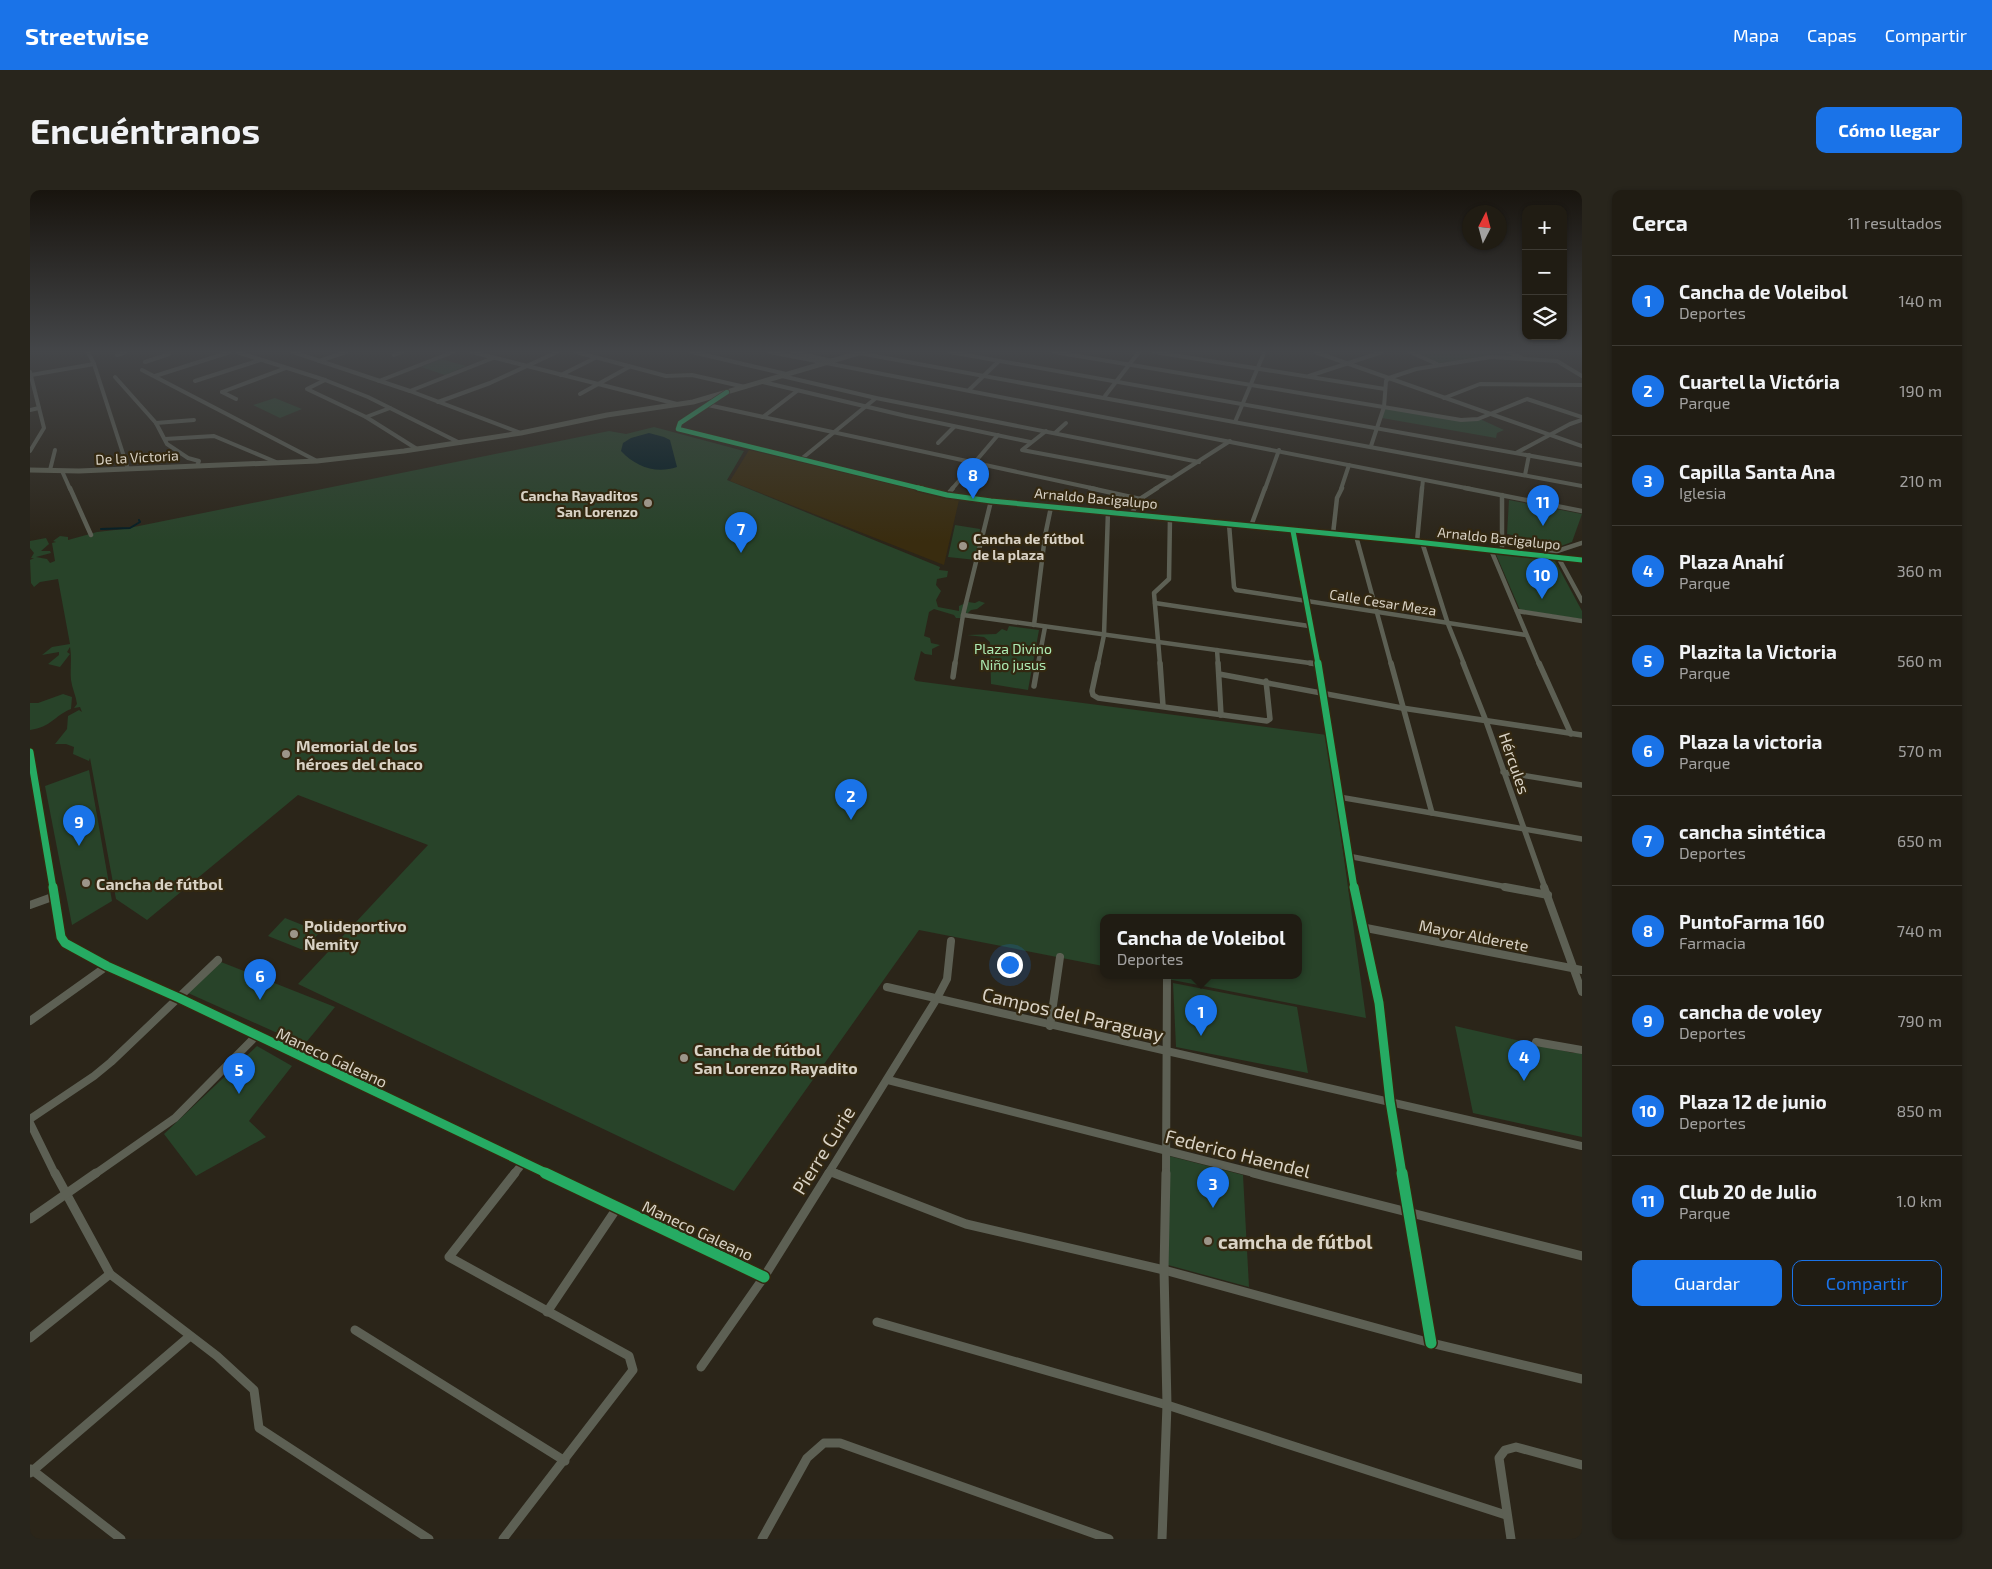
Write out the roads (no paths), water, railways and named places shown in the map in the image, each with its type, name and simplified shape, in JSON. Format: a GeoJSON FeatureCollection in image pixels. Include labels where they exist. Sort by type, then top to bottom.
{"type":"FeatureCollection","features":[{"type":"Feature","properties":{"kind":"main road","name":"De la Victoria"},"geometry":{"type":"LineString","coordinates":[[30,470],[128,469],[318,460],[417,449],[521,434],[607,415]]}},
{"type":"Feature","properties":{"kind":"street"},"geometry":{"type":"LineString","coordinates":[[30,451],[44,428],[41,415]]}},
{"type":"Feature","properties":{"kind":"street"},"geometry":{"type":"LineString","coordinates":[[110,415],[128,469]]}},
{"type":"Feature","properties":{"kind":"street"},"geometry":{"type":"LineString","coordinates":[[149,415],[166,440],[188,458],[199,461],[197,466]]}},
{"type":"Feature","properties":{"kind":"street"},"geometry":{"type":"LineString","coordinates":[[231,415],[318,460]]}},
{"type":"Feature","properties":{"kind":"street"},"geometry":{"type":"LineString","coordinates":[[362,415],[417,449]]}},
{"type":"Feature","properties":{"kind":"street"},"geometry":{"type":"LineString","coordinates":[[366,417],[371,415]]}},
{"type":"Feature","properties":{"kind":"street"},"geometry":{"type":"LineString","coordinates":[[404,415],[460,443]]}},
{"type":"Feature","properties":{"kind":"street"},"geometry":{"type":"LineString","coordinates":[[472,415],[521,434]]}},
{"type":"Feature","properties":{"kind":"street","name":"Arnaldo Bacigalupo"},"geometry":{"type":"LineString","coordinates":[[693,415],[680,423],[678,429],[947,495],[1582,560]]}},
{"type":"Feature","properties":{"kind":"street"},"geometry":{"type":"LineString","coordinates":[[754,415],[1140,499]]}},
{"type":"Feature","properties":{"kind":"street"},"geometry":{"type":"LineString","coordinates":[[800,460],[856,415]]}},
{"type":"Feature","properties":{"kind":"street"},"geometry":{"type":"LineString","coordinates":[[901,415],[1030,442]]}},
{"type":"Feature","properties":{"kind":"street"},"geometry":{"type":"LineString","coordinates":[[963,415],[1199,462]]}},
{"type":"Feature","properties":{"kind":"street"},"geometry":{"type":"LineString","coordinates":[[1099,415],[1582,511]]}},
{"type":"Feature","properties":{"kind":"street"},"geometry":{"type":"LineString","coordinates":[[1200,415],[1582,486]]}},
{"type":"Feature","properties":{"kind":"street"},"geometry":{"type":"LineString","coordinates":[[1235,422],[1238,415]]}},
{"type":"Feature","properties":{"kind":"street"},"geometry":{"type":"LineString","coordinates":[[1304,415],[1582,465]]}},
{"type":"Feature","properties":{"kind":"street"},"geometry":{"type":"LineString","coordinates":[[1371,446],[1381,415]]}},
{"type":"Feature","properties":{"kind":"street"},"geometry":{"type":"LineString","coordinates":[[1432,415],[1472,420],[1487,415]]}},
{"type":"Feature","properties":{"kind":"street"},"geometry":{"type":"LineString","coordinates":[[1493,415],[1582,446]]}},
{"type":"Feature","properties":{"kind":"street"},"geometry":{"type":"LineString","coordinates":[[1516,453],[1582,418]]}},
{"type":"Feature","properties":{"kind":"street"},"geometry":{"type":"LineString","coordinates":[[156,423],[194,420]]}},
{"type":"Feature","properties":{"kind":"street"},"geometry":{"type":"LineString","coordinates":[[1055,433],[1066,423]]}},
{"type":"Feature","properties":{"kind":"street"},"geometry":{"type":"LineString","coordinates":[[938,443],[954,427]]}},
{"type":"Feature","properties":{"kind":"street"},"geometry":{"type":"LineString","coordinates":[[1046,431],[1023,448],[1024,451],[1172,478]]}},
{"type":"Feature","properties":{"kind":"street"},"geometry":{"type":"LineString","coordinates":[[166,440],[207,436],[244,447],[276,462]]}},
{"type":"Feature","properties":{"kind":"street"},"geometry":{"type":"LineString","coordinates":[[207,436],[266,462]]}},
{"type":"Feature","properties":{"kind":"street"},"geometry":{"type":"LineString","coordinates":[[947,495],[998,436]]}},
{"type":"Feature","properties":{"kind":"street"},"geometry":{"type":"LineString","coordinates":[[1132,513],[1140,499],[1230,440]]}},
{"type":"Feature","properties":{"kind":"street"},"geometry":{"type":"LineString","coordinates":[[50,470],[55,450]]}},
{"type":"Feature","properties":{"kind":"street"},"geometry":{"type":"LineString","coordinates":[[1251,526],[1279,450]]}},
{"type":"Feature","properties":{"kind":"street"},"geometry":{"type":"LineString","coordinates":[[1525,475],[1529,455]]}},
{"type":"Feature","properties":{"kind":"street"},"geometry":{"type":"LineString","coordinates":[[1332,534],[1337,498],[1349,465]]}},
{"type":"Feature","properties":{"kind":"street"},"geometry":{"type":"LineString","coordinates":[[62,471],[91,534]]}},
{"type":"Feature","properties":{"kind":"street"},"geometry":{"type":"LineString","coordinates":[[1420,542],[1423,480]]}},
{"type":"Feature","properties":{"kind":"street"},"geometry":{"type":"LineString","coordinates":[[1502,495],[1502,551]]}},
{"type":"Feature","properties":{"kind":"street"},"geometry":{"type":"LineString","coordinates":[[953,677],[963,616],[991,501]]}},
{"type":"Feature","properties":{"kind":"street"},"geometry":{"type":"LineString","coordinates":[[1034,625],[1045,536],[1051,506]]}},
{"type":"Feature","properties":{"kind":"street"},"geometry":{"type":"LineString","coordinates":[[1108,511],[1104,635],[1092,691],[1093,695],[1098,698],[1269,720],[1266,681]]}},
{"type":"Feature","properties":{"kind":"street"},"geometry":{"type":"LineString","coordinates":[[1163,706],[1154,593],[1169,579],[1170,517]]}},
{"type":"Feature","properties":{"kind":"street","name":"Calle Cesar Meza"},"geometry":{"type":"LineString","coordinates":[[1229,524],[1234,587],[1236,590],[1526,635]]}},
{"type":"Feature","properties":{"kind":"street"},"geometry":{"type":"LineString","coordinates":[[1293,531],[1324,694],[1348,856],[1361,927],[1379,1003],[1390,1101],[1431,1343]]}},
{"type":"Feature","properties":{"kind":"street"},"geometry":{"type":"LineString","coordinates":[[1356,536],[1432,813]]}},
{"type":"Feature","properties":{"kind":"street","name":"Hércules"},"geometry":{"type":"LineString","coordinates":[[1420,542],[1582,992]]}},
{"type":"Feature","properties":{"kind":"street"},"geometry":{"type":"LineString","coordinates":[[1542,556],[1582,543]]}},
{"type":"Feature","properties":{"kind":"street"},"geometry":{"type":"LineString","coordinates":[[1490,550],[1526,635],[1572,734]]}},
{"type":"Feature","properties":{"kind":"street"},"geometry":{"type":"LineString","coordinates":[[1558,557],[1582,601]]}},
{"type":"Feature","properties":{"kind":"street"},"geometry":{"type":"LineString","coordinates":[[1155,603],[1310,626]]}},
{"type":"Feature","properties":{"kind":"street"},"geometry":{"type":"LineString","coordinates":[[1517,611],[1582,621]]}},
{"type":"Feature","properties":{"kind":"street"},"geometry":{"type":"LineString","coordinates":[[963,616],[1317,664]]}},
{"type":"Feature","properties":{"kind":"street"},"geometry":{"type":"LineString","coordinates":[[1034,686],[1045,627]]}},
{"type":"Feature","properties":{"kind":"street"},"geometry":{"type":"LineString","coordinates":[[1217,650],[1221,715]]}},
{"type":"Feature","properties":{"kind":"street"},"geometry":{"type":"LineString","coordinates":[[1219,674],[1266,681],[1402,708],[1582,735]]}},
{"type":"Feature","properties":{"kind":"street","name":"Maneco Galeano"},"geometry":{"type":"LineString","coordinates":[[30,752],[33,788],[62,937],[65,943],[107,966],[179,998],[764,1277]]}},
{"type":"Feature","properties":{"kind":"street"},"geometry":{"type":"LineString","coordinates":[[1503,772],[1582,784]]}},
{"type":"Feature","properties":{"kind":"street"},"geometry":{"type":"LineString","coordinates":[[1339,797],[1582,839]]}},
{"type":"Feature","properties":{"kind":"street"},"geometry":{"type":"LineString","coordinates":[[1348,856],[1548,895]]}},
{"type":"Feature","properties":{"kind":"street"},"geometry":{"type":"LineString","coordinates":[[30,905],[55,896]]}},
{"type":"Feature","properties":{"kind":"street","name":"Mayor Alderete"},"geometry":{"type":"LineString","coordinates":[[1361,927],[1582,970]]}},
{"type":"Feature","properties":{"kind":"street","name":"Pierre Curie"},"geometry":{"type":"LineString","coordinates":[[701,1367],[764,1277],[936,1000],[947,979],[951,942]]}},
{"type":"Feature","properties":{"kind":"street"},"geometry":{"type":"LineString","coordinates":[[1050,1026],[1060,958]]}},
{"type":"Feature","properties":{"kind":"street"},"geometry":{"type":"LineString","coordinates":[[30,1119],[106,1066],[218,960]]}},
{"type":"Feature","properties":{"kind":"street"},"geometry":{"type":"LineString","coordinates":[[30,1021],[107,966]]}},
{"type":"Feature","properties":{"kind":"street"},"geometry":{"type":"LineString","coordinates":[[1162,1539],[1167,1406],[1164,1270],[1168,1053],[1167,979]]}},
{"type":"Feature","properties":{"kind":"street","name":"Campos del Paraguay"},"geometry":{"type":"LineString","coordinates":[[887,987],[936,1000],[1390,1101],[1582,1146]]}},
{"type":"Feature","properties":{"kind":"street"},"geometry":{"type":"LineString","coordinates":[[30,1219],[175,1118],[256,1036]]}},
{"type":"Feature","properties":{"kind":"street"},"geometry":{"type":"LineString","coordinates":[[1536,1042],[1582,1050]]}},
{"type":"Feature","properties":{"kind":"street","name":"Federico Haendel"},"geometry":{"type":"LineString","coordinates":[[888,1080],[1582,1256]]}},
{"type":"Feature","properties":{"kind":"street"},"geometry":{"type":"LineString","coordinates":[[30,1124],[66,1195],[110,1274],[218,1356],[254,1390],[259,1428],[429,1539]]}},
{"type":"Feature","properties":{"kind":"street"},"geometry":{"type":"LineString","coordinates":[[503,1539],[565,1461],[633,1370],[629,1356],[449,1257],[523,1163]]}},
{"type":"Feature","properties":{"kind":"street"},"geometry":{"type":"LineString","coordinates":[[830,1171],[966,1224],[1164,1270],[1431,1343],[1582,1379]]}},
{"type":"Feature","properties":{"kind":"street"},"geometry":{"type":"LineString","coordinates":[[547,1312],[618,1208]]}},
{"type":"Feature","properties":{"kind":"street"},"geometry":{"type":"LineString","coordinates":[[30,1338],[110,1274]]}},
{"type":"Feature","properties":{"kind":"street"},"geometry":{"type":"LineString","coordinates":[[877,1322],[1167,1406],[1506,1515]]}},
{"type":"Feature","properties":{"kind":"street"},"geometry":{"type":"LineString","coordinates":[[355,1330],[565,1461]]}},
{"type":"Feature","properties":{"kind":"street"},"geometry":{"type":"LineString","coordinates":[[122,1539],[31,1471],[190,1336]]}},
{"type":"Feature","properties":{"kind":"street"},"geometry":{"type":"LineString","coordinates":[[762,1539],[807,1458],[824,1443],[840,1443],[1102,1538]]}},
{"type":"Feature","properties":{"kind":"street"},"geometry":{"type":"LineString","coordinates":[[1511,1539],[1499,1458],[1505,1450],[1516,1447],[1582,1465]]}},
{"type":"Feature","properties":{"kind":"water"},"geometry":{"type":"Polygon","coordinates":[[[649,433],[670,440],[677,467],[662,470],[647,468],[633,461],[621,451],[623,443],[631,438],[649,433]]]}},
{"type":"Feature","properties":{"kind":"waterway"},"geometry":{"type":"LineString","coordinates":[[101,529],[130,528],[140,522],[139,520]]}},
{"type":"Feature","properties":{"kind":"place","name":"PuntoFarma 160"},"geometry":{"type":"Point","coordinates":[973,499]}},
{"type":"Feature","properties":{"kind":"place","name":"Cancha Rayaditos San Lorenzo"},"geometry":{"type":"Point","coordinates":[648,503]}},
{"type":"Feature","properties":{"kind":"place","name":"Club 20 de Julio"},"geometry":{"type":"Point","coordinates":[1543,526]}},
{"type":"Feature","properties":{"kind":"place","name":"Cancha de fútbol de la plaza"},"geometry":{"type":"Point","coordinates":[963,546]}},
{"type":"Feature","properties":{"kind":"place","name":"cancha sintética"},"geometry":{"type":"Point","coordinates":[741,553]}},
{"type":"Feature","properties":{"kind":"place","name":"Plaza 12 de junio"},"geometry":{"type":"Point","coordinates":[1542,599]}},
{"type":"Feature","properties":{"kind":"place","name":"Memorial de los héroes del chaco"},"geometry":{"type":"Point","coordinates":[286,754]}},
{"type":"Feature","properties":{"kind":"place","name":"Cuartel la Victória"},"geometry":{"type":"Point","coordinates":[851,820]}},
{"type":"Feature","properties":{"kind":"place","name":"cancha de voley"},"geometry":{"type":"Point","coordinates":[79,846]}},
{"type":"Feature","properties":{"kind":"place","name":"Cancha de fútbol"},"geometry":{"type":"Point","coordinates":[86,883]}},
{"type":"Feature","properties":{"kind":"place","name":"Polideportivo Ñemity"},"geometry":{"type":"Point","coordinates":[294,934]}},
{"type":"Feature","properties":{"kind":"place","name":"Plaza la victoria"},"geometry":{"type":"Point","coordinates":[260,1000]}},
{"type":"Feature","properties":{"kind":"place","name":"Cancha de Voleibol"},"geometry":{"type":"Point","coordinates":[1201,1036]}},
{"type":"Feature","properties":{"kind":"place","name":"Cancha de fútbol San Lorenzo Rayadito"},"geometry":{"type":"Point","coordinates":[684,1058]}},
{"type":"Feature","properties":{"kind":"place","name":"Plaza Anahí"},"geometry":{"type":"Point","coordinates":[1524,1081]}},
{"type":"Feature","properties":{"kind":"place","name":"Plazita la Victoria"},"geometry":{"type":"Point","coordinates":[239,1094]}},
{"type":"Feature","properties":{"kind":"place","name":"Capilla Santa Ana"},"geometry":{"type":"Point","coordinates":[1213,1208]}},
{"type":"Feature","properties":{"kind":"place","name":"camcha de fútbol"},"geometry":{"type":"Point","coordinates":[1208,1241]}},
{"type":"Feature","properties":{"kind":"park label","name":"Plaza Divino Niño jusus"},"geometry":{"type":"Point","coordinates":[1013,656]}}]}
